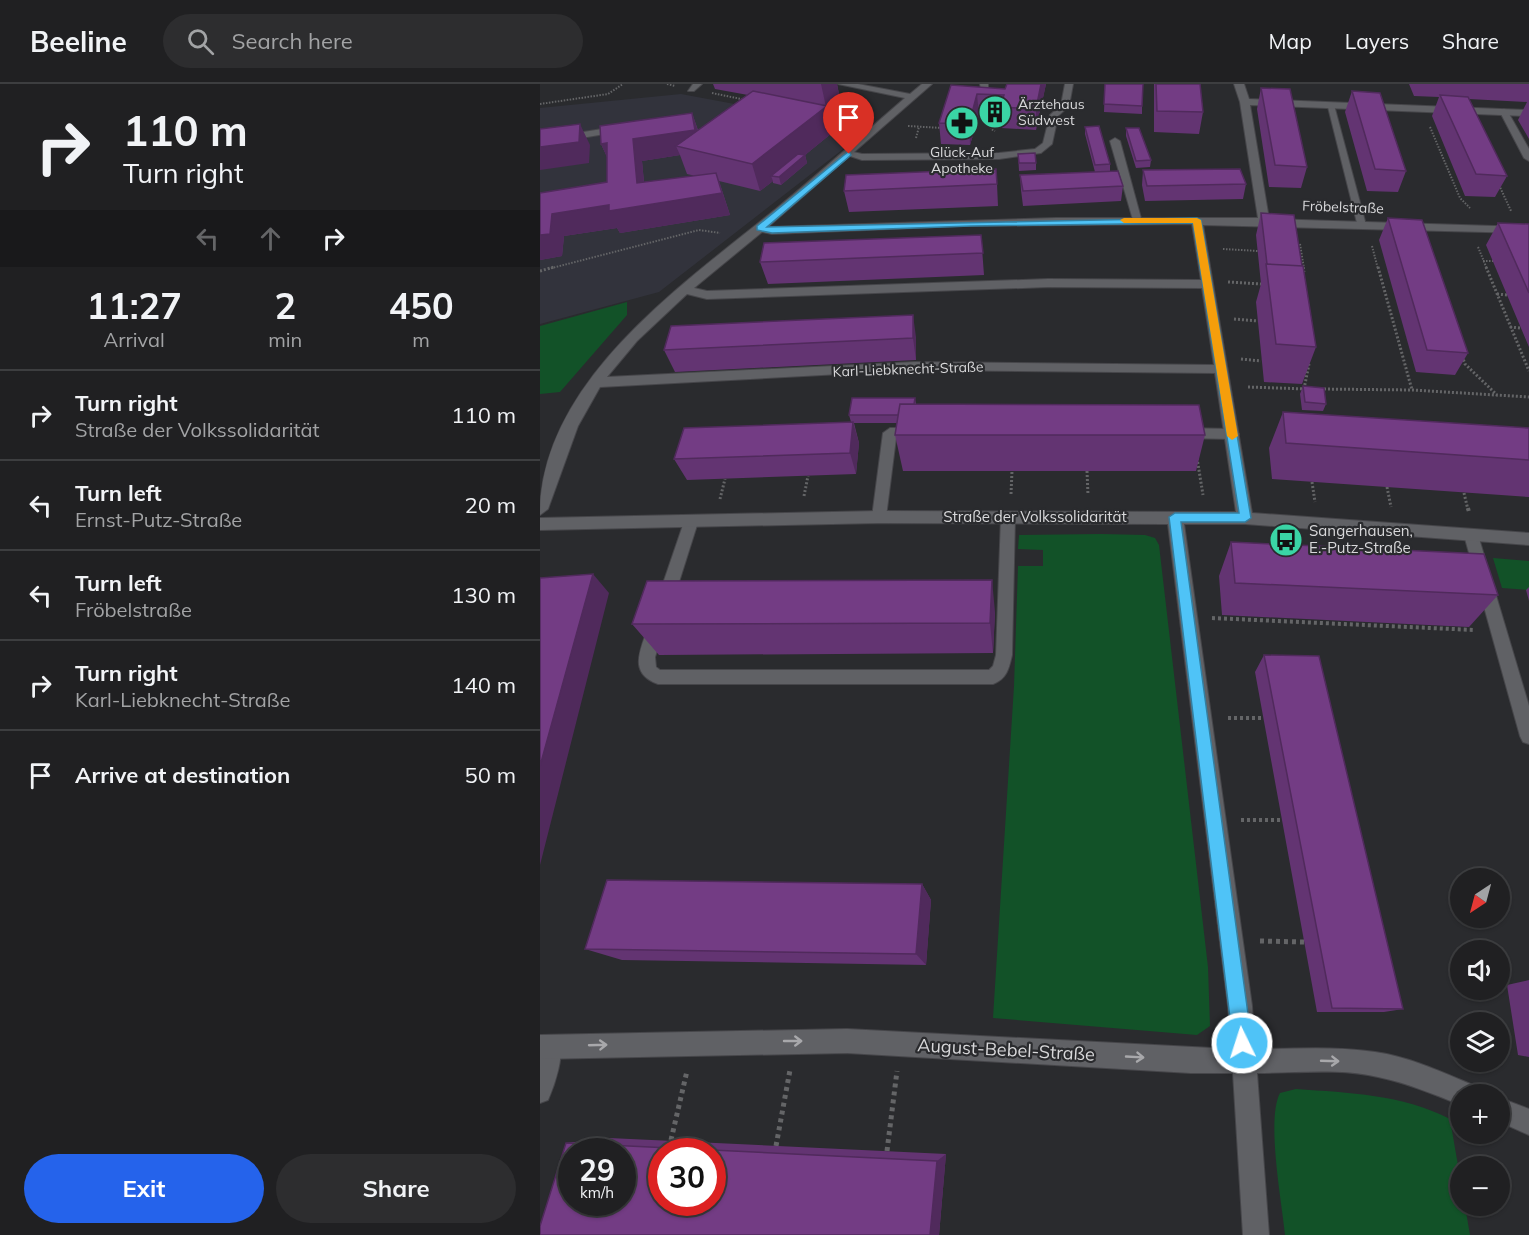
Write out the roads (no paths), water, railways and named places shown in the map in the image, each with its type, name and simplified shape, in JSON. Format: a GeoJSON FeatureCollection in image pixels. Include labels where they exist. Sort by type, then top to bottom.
{"type":"FeatureCollection","features":[{"type":"Feature","properties":{"kind":"street"},"geometry":{"type":"LineString","coordinates":[[843,84],[912,97]]}},
{"type":"Feature","properties":{"kind":"street"},"geometry":{"type":"LineString","coordinates":[[540,509],[567,436],[596,382],[632,338],[683,290],[849,154],[927,84]]}},
{"type":"Feature","properties":{"kind":"street"},"geometry":{"type":"LineString","coordinates":[[1239,84],[1245,102],[1264,220]]}},
{"type":"Feature","properties":{"kind":"street"},"geometry":{"type":"LineString","coordinates":[[1245,102],[1529,113]]}},
{"type":"Feature","properties":{"kind":"street","name":"Fröbelstraße"},"geometry":{"type":"LineString","coordinates":[[760,228],[772,231],[1138,220],[1264,220],[1525,230]]}},
{"type":"Feature","properties":{"kind":"street"},"geometry":{"type":"LineString","coordinates":[[1197,220],[1245,518]]}},
{"type":"Feature","properties":{"kind":"street"},"geometry":{"type":"LineString","coordinates":[[683,290],[707,295],[1048,283],[1207,283]]}},
{"type":"Feature","properties":{"kind":"street","name":"Karl-Liebknecht-Straße"},"geometry":{"type":"LineString","coordinates":[[596,382],[640,382],[915,366],[1221,369]]}},
{"type":"Feature","properties":{"kind":"street","name":"Straße der Volkssolidarität"},"geometry":{"type":"LineString","coordinates":[[540,524],[879,517],[1245,518],[1471,527],[1529,539]]}},
{"type":"Feature","properties":{"kind":"street"},"geometry":{"type":"LineString","coordinates":[[1175,517],[1240,1006],[1256,1235]]}},
{"type":"Feature","properties":{"kind":"street","name":"August-Bebel-Straße"},"geometry":{"type":"LineString","coordinates":[[546,1046],[847,1041],[1244,1062],[1319,1060],[1376,1064],[1422,1076],[1450,1088]]}},
{"type":"Feature","properties":{"kind":"street"},"geometry":{"type":"LineString","coordinates":[[1510,1114],[1529,1122]]}},
{"type":"Feature","properties":{"kind":"lane"},"geometry":{"type":"LineString","coordinates":[[849,154],[862,157],[999,156],[1038,151],[1046,146],[1054,115],[1065,106],[1069,84]]}},
{"type":"Feature","properties":{"kind":"lane"},"geometry":{"type":"LineString","coordinates":[[1330,105],[1362,223]]}},
{"type":"Feature","properties":{"kind":"lane"},"geometry":{"type":"LineString","coordinates":[[1504,112],[1529,158]]}},
{"type":"Feature","properties":{"kind":"lane"},"geometry":{"type":"LineString","coordinates":[[540,142],[602,132]]}},
{"type":"Feature","properties":{"kind":"lane"},"geometry":{"type":"LineString","coordinates":[[1115,141],[1138,220]]}},
{"type":"Feature","properties":{"kind":"lane"},"geometry":{"type":"LineString","coordinates":[[1171,432],[1232,434]]}},
{"type":"Feature","properties":{"kind":"lane"},"geometry":{"type":"LineString","coordinates":[[879,517],[890,433],[930,433]]}},
{"type":"Feature","properties":{"kind":"lane"},"geometry":{"type":"LineString","coordinates":[[691,522],[647,657],[648,671],[652,674],[696,678],[980,678],[996,675],[1004,662],[1008,517]]}},
{"type":"Feature","properties":{"kind":"lane"},"geometry":{"type":"LineString","coordinates":[[1471,527],[1529,736]]}},
{"type":"Feature","properties":{"kind":"lane"},"geometry":{"type":"LineString","coordinates":[[540,1092],[546,1046]]}},
{"type":"Feature","properties":{"kind":"place","name":"Ärztehaus Südwest"},"geometry":{"type":"Point","coordinates":[995,112]}},
{"type":"Feature","properties":{"kind":"place","name":"Glück-Auf Apotheke"},"geometry":{"type":"Point","coordinates":[962,123]}},
{"type":"Feature","properties":{"kind":"place","name":"Sangerhausen, E.-Putz-Straße"},"geometry":{"type":"Point","coordinates":[1286,540]}}]}
